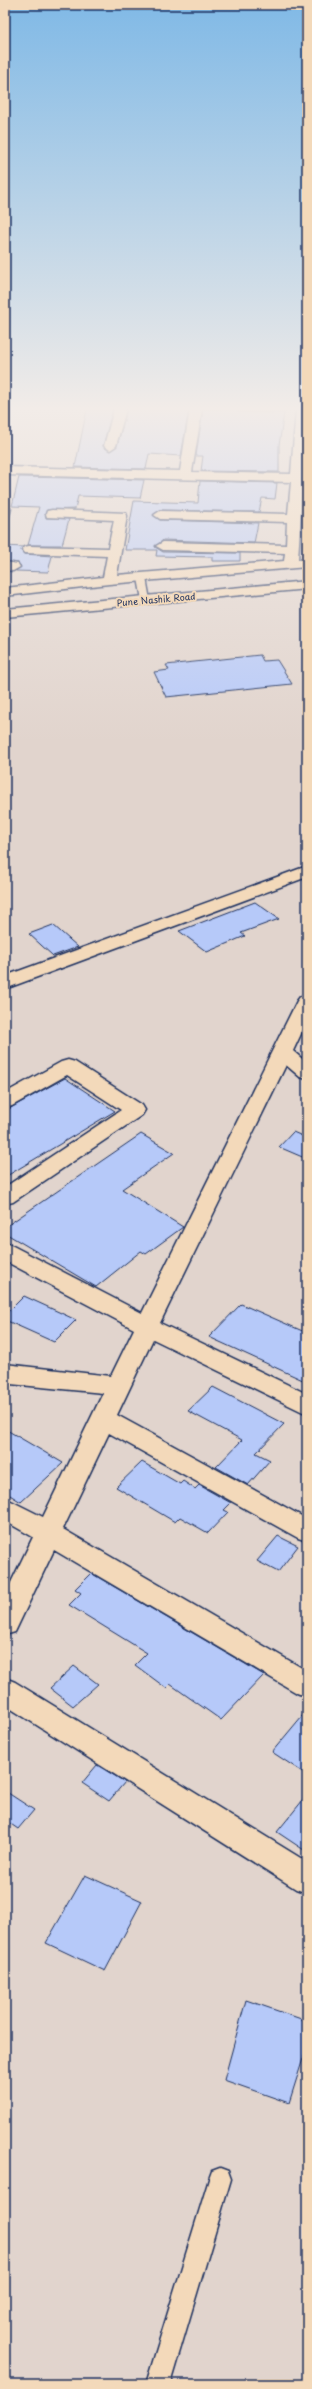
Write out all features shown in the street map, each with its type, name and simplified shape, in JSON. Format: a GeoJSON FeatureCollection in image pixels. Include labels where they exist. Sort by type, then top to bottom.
{"type":"FeatureCollection","features":[{"type":"Feature","properties":{"kind":"main road"},"geometry":{"type":"LineString","coordinates":[[109,580],[120,520]]}},
{"type":"Feature","properties":{"kind":"main road"},"geometry":{"type":"LineString","coordinates":[[291,564],[293,520]]}},
{"type":"Feature","properties":{"kind":"main road"},"geometry":{"type":"LineString","coordinates":[[163,546],[292,549]]}},
{"type":"Feature","properties":{"kind":"main road"},"geometry":{"type":"LineString","coordinates":[[29,550],[114,552]]}},
{"type":"Feature","properties":{"kind":"main road"},"geometry":{"type":"LineString","coordinates":[[5,592],[109,580],[307,563]]}},
{"type":"Feature","properties":{"kind":"main road","name":"Pune Nashik Road"},"geometry":{"type":"LineString","coordinates":[[5,613],[307,585]]}},
{"type":"Feature","properties":{"kind":"main road","name":"Pune Nashik Road"},"geometry":{"type":"LineString","coordinates":[[5,623],[307,595]]}},
{"type":"Feature","properties":{"kind":"main road"},"geometry":{"type":"LineString","coordinates":[[5,983],[307,870]]}},
{"type":"Feature","properties":{"kind":"main road"},"geometry":{"type":"LineString","coordinates":[[5,1624],[49,1535],[147,1326],[282,1052],[304,1011]]}},
{"type":"Feature","properties":{"kind":"main road"},"geometry":{"type":"LineString","coordinates":[[282,1052],[307,1072]]}},
{"type":"Feature","properties":{"kind":"main road"},"geometry":{"type":"LineString","coordinates":[[5,1102],[68,1066],[135,1110],[5,1197]]}},
{"type":"Feature","properties":{"kind":"main road"},"geometry":{"type":"LineString","coordinates":[[5,1251],[147,1326],[307,1405]]}},
{"type":"Feature","properties":{"kind":"main road"},"geometry":{"type":"LineString","coordinates":[[5,1373],[10,1375],[119,1386]]}},
{"type":"Feature","properties":{"kind":"main road"},"geometry":{"type":"LineString","coordinates":[[104,1419],[307,1531]]}},
{"type":"Feature","properties":{"kind":"main road"},"geometry":{"type":"LineString","coordinates":[[5,1508],[307,1685]]}},
{"type":"Feature","properties":{"kind":"main road"},"geometry":{"type":"LineString","coordinates":[[5,1690],[307,1879]]}},
{"type":"Feature","properties":{"kind":"lane"},"geometry":{"type":"LineString","coordinates":[[142,578],[146,600]]}},
{"type":"Feature","properties":{"kind":"lane"},"geometry":{"type":"LineString","coordinates":[[158,2384],[220,2179]]}},
{"type":"Feature","properties":{"kind":"building"},"geometry":{"type":"Polygon","coordinates":[[[35,520],[69,520],[62,545],[28,545],[35,520]]]}},
{"type":"Feature","properties":{"kind":"building"},"geometry":{"type":"Polygon","coordinates":[[[130,520],[258,523],[254,543],[163,540],[155,547],[163,552],[240,553],[240,561],[212,561],[212,557],[156,556],[157,550],[125,550],[130,520]]]}},
{"type":"Feature","properties":{"kind":"building"},"geometry":{"type":"Polygon","coordinates":[[[5,546],[23,547],[21,551],[24,554],[52,556],[48,572],[16,571],[21,566],[18,563],[5,561],[5,546]]]}},
{"type":"Feature","properties":{"kind":"building"},"geometry":{"type":"Polygon","coordinates":[[[260,655],[263,661],[277,660],[292,684],[166,697],[154,672],[169,670],[166,665],[260,655]]]}},
{"type":"Feature","properties":{"kind":"building"},"geometry":{"type":"Polygon","coordinates":[[[255,902],[279,919],[241,933],[245,936],[207,952],[179,931],[255,902]]]}},
{"type":"Feature","properties":{"kind":"building"},"geometry":{"type":"Polygon","coordinates":[[[53,925],[78,947],[53,956],[29,934],[53,925]]]}},
{"type":"Feature","properties":{"kind":"building"},"geometry":{"type":"Polygon","coordinates":[[[65,1078],[115,1111],[5,1177],[5,1111],[65,1078]]]}},
{"type":"Feature","properties":{"kind":"building"},"geometry":{"type":"Polygon","coordinates":[[[293,1132],[307,1138],[307,1159],[279,1147],[293,1132]]]}},
{"type":"Feature","properties":{"kind":"building"},"geometry":{"type":"Polygon","coordinates":[[[141,1134],[174,1153],[122,1189],[183,1227],[146,1254],[141,1251],[96,1287],[5,1233],[5,1227],[141,1134]]]}},
{"type":"Feature","properties":{"kind":"building"},"geometry":{"type":"Polygon","coordinates":[[[24,1296],[76,1320],[54,1342],[5,1320],[5,1315],[24,1296]]]}},
{"type":"Feature","properties":{"kind":"building"},"geometry":{"type":"Polygon","coordinates":[[[241,1304],[307,1333],[307,1382],[209,1337],[241,1304]]]}},
{"type":"Feature","properties":{"kind":"building"},"geometry":{"type":"Polygon","coordinates":[[[213,1387],[284,1424],[256,1453],[270,1460],[248,1485],[216,1467],[242,1440],[188,1411],[213,1387]]]}},
{"type":"Feature","properties":{"kind":"building"},"geometry":{"type":"Polygon","coordinates":[[[5,1429],[63,1463],[21,1502],[5,1492],[5,1429]]]}},
{"type":"Feature","properties":{"kind":"building"},"geometry":{"type":"Polygon","coordinates":[[[142,1462],[180,1484],[183,1481],[195,1489],[199,1485],[231,1503],[224,1510],[228,1512],[208,1533],[180,1517],[175,1522],[116,1487],[142,1462]]]}},
{"type":"Feature","properties":{"kind":"building"},"geometry":{"type":"Polygon","coordinates":[[[278,1536],[298,1546],[278,1572],[257,1561],[278,1536]]]}},
{"type":"Feature","properties":{"kind":"building"},"geometry":{"type":"Polygon","coordinates":[[[91,1573],[264,1675],[221,1720],[170,1684],[166,1688],[135,1665],[147,1653],[69,1605],[81,1593],[75,1589],[91,1573]]]}},
{"type":"Feature","properties":{"kind":"building"},"geometry":{"type":"Polygon","coordinates":[[[74,1666],[98,1684],[73,1706],[50,1688],[74,1666]]]}},
{"type":"Feature","properties":{"kind":"building"},"geometry":{"type":"Polygon","coordinates":[[[307,1710],[307,1775],[272,1752],[307,1710]]]}},
{"type":"Feature","properties":{"kind":"building"},"geometry":{"type":"Polygon","coordinates":[[[97,1765],[125,1782],[109,1801],[82,1783],[97,1765]]]}},
{"type":"Feature","properties":{"kind":"building"},"geometry":{"type":"Polygon","coordinates":[[[5,1791],[34,1810],[18,1829],[5,1820],[5,1791]]]}},
{"type":"Feature","properties":{"kind":"building"},"geometry":{"type":"Polygon","coordinates":[[[307,1795],[307,1852],[277,1832],[307,1795]]]}},
{"type":"Feature","properties":{"kind":"building"},"geometry":{"type":"Polygon","coordinates":[[[85,1875],[142,1901],[105,1971],[46,1943],[85,1875]]]}},
{"type":"Feature","properties":{"kind":"building"},"geometry":{"type":"Polygon","coordinates":[[[246,2000],[307,2021],[307,2046],[289,2103],[224,2080],[246,2000]]]}}]}
